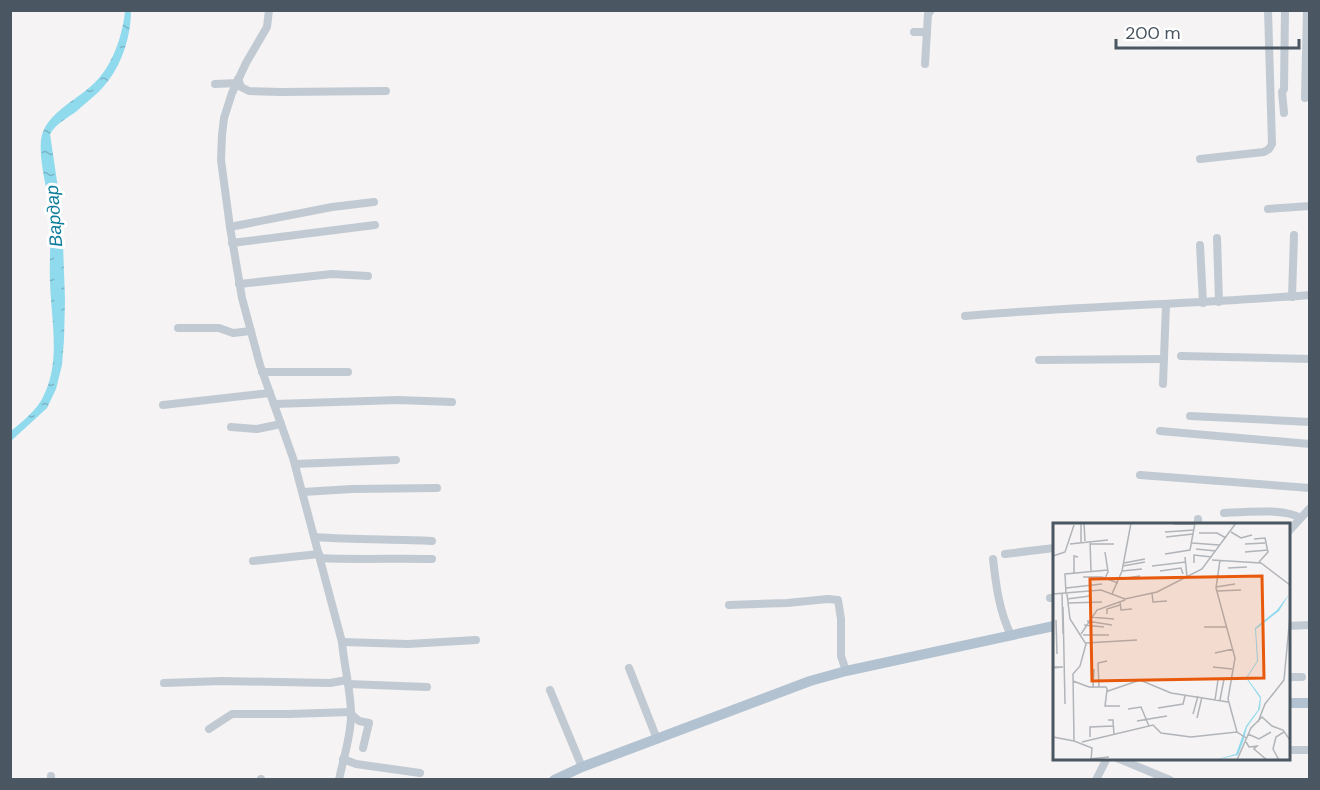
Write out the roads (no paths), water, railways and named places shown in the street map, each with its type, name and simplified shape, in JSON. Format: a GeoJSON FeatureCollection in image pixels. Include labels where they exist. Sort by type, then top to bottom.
{"type":"FeatureCollection","features":[{"type":"Feature","properties":{"kind":"main road"},"geometry":{"type":"LineString","coordinates":[[554,780],[571,776],[582,767],[810,681],[846,671],[1053,626]]}},
{"type":"Feature","properties":{"kind":"main road"},"geometry":{"type":"LineString","coordinates":[[1290,703],[1310,703]]}},
{"type":"Feature","properties":{"kind":"street"},"geometry":{"type":"LineString","coordinates":[[269,10],[267,27],[246,63],[224,118],[221,160],[239,284],[262,372],[295,464],[342,642],[351,713],[339,780]]}},
{"type":"Feature","properties":{"kind":"street"},"geometry":{"type":"LineString","coordinates":[[925,64],[928,14],[931,10]]}},
{"type":"Feature","properties":{"kind":"street"},"geometry":{"type":"LineString","coordinates":[[1200,159],[1264,152],[1272,144],[1268,10]]}},
{"type":"Feature","properties":{"kind":"street"},"geometry":{"type":"LineString","coordinates":[[1285,10],[1286,110]]}},
{"type":"Feature","properties":{"kind":"street"},"geometry":{"type":"LineString","coordinates":[[1305,98],[1306,10]]}},
{"type":"Feature","properties":{"kind":"street"},"geometry":{"type":"LineString","coordinates":[[914,32],[927,32]]}},
{"type":"Feature","properties":{"kind":"street"},"geometry":{"type":"LineString","coordinates":[[215,84],[238,81]]}},
{"type":"Feature","properties":{"kind":"street"},"geometry":{"type":"LineString","coordinates":[[238,81],[241,87],[249,91],[386,91]]}},
{"type":"Feature","properties":{"kind":"street"},"geometry":{"type":"LineString","coordinates":[[230,226],[332,207],[374,202]]}},
{"type":"Feature","properties":{"kind":"street"},"geometry":{"type":"LineString","coordinates":[[1268,209],[1310,206]]}},
{"type":"Feature","properties":{"kind":"street"},"geometry":{"type":"LineString","coordinates":[[232,243],[375,225]]}},
{"type":"Feature","properties":{"kind":"street"},"geometry":{"type":"LineString","coordinates":[[1292,297],[1294,235]]}},
{"type":"Feature","properties":{"kind":"street"},"geometry":{"type":"LineString","coordinates":[[1217,238],[1219,302]]}},
{"type":"Feature","properties":{"kind":"street"},"geometry":{"type":"LineString","coordinates":[[1200,245],[1203,303]]}},
{"type":"Feature","properties":{"kind":"street"},"geometry":{"type":"LineString","coordinates":[[239,284],[332,274],[368,276]]}},
{"type":"Feature","properties":{"kind":"street"},"geometry":{"type":"LineString","coordinates":[[965,316],[1310,295]]}},
{"type":"Feature","properties":{"kind":"street"},"geometry":{"type":"LineString","coordinates":[[1163,384],[1166,304]]}},
{"type":"Feature","properties":{"kind":"street"},"geometry":{"type":"LineString","coordinates":[[178,328],[219,328],[233,333],[251,331]]}},
{"type":"Feature","properties":{"kind":"street"},"geometry":{"type":"LineString","coordinates":[[1181,356],[1310,359]]}},
{"type":"Feature","properties":{"kind":"street"},"geometry":{"type":"LineString","coordinates":[[1039,360],[1164,359]]}},
{"type":"Feature","properties":{"kind":"street"},"geometry":{"type":"LineString","coordinates":[[262,372],[348,372]]}},
{"type":"Feature","properties":{"kind":"street"},"geometry":{"type":"LineString","coordinates":[[163,405],[270,393]]}},
{"type":"Feature","properties":{"kind":"street"},"geometry":{"type":"LineString","coordinates":[[274,404],[398,400],[452,402]]}},
{"type":"Feature","properties":{"kind":"street"},"geometry":{"type":"LineString","coordinates":[[1190,416],[1310,422]]}},
{"type":"Feature","properties":{"kind":"street"},"geometry":{"type":"LineString","coordinates":[[231,427],[257,429],[280,424]]}},
{"type":"Feature","properties":{"kind":"street"},"geometry":{"type":"LineString","coordinates":[[1160,431],[1310,444]]}},
{"type":"Feature","properties":{"kind":"street"},"geometry":{"type":"LineString","coordinates":[[295,464],[396,460]]}},
{"type":"Feature","properties":{"kind":"street"},"geometry":{"type":"LineString","coordinates":[[1140,475],[1310,488]]}},
{"type":"Feature","properties":{"kind":"street"},"geometry":{"type":"LineString","coordinates":[[303,492],[437,488]]}},
{"type":"Feature","properties":{"kind":"street"},"geometry":{"type":"LineString","coordinates":[[1290,530],[1310,508]]}},
{"type":"Feature","properties":{"kind":"street"},"geometry":{"type":"LineString","coordinates":[[1224,513],[1283,512],[1300,518]]}},
{"type":"Feature","properties":{"kind":"street"},"geometry":{"type":"LineString","coordinates":[[315,537],[432,541]]}},
{"type":"Feature","properties":{"kind":"street"},"geometry":{"type":"LineString","coordinates":[[1005,554],[1053,548]]}},
{"type":"Feature","properties":{"kind":"street"},"geometry":{"type":"LineString","coordinates":[[253,561],[320,556],[349,560],[432,559]]}},
{"type":"Feature","properties":{"kind":"street"},"geometry":{"type":"LineString","coordinates":[[993,559],[996,588],[1003,617],[1011,635]]}},
{"type":"Feature","properties":{"kind":"street"},"geometry":{"type":"LineString","coordinates":[[729,605],[837,600],[841,619],[841,656],[846,671]]}},
{"type":"Feature","properties":{"kind":"street"},"geometry":{"type":"LineString","coordinates":[[1290,626],[1310,625]]}},
{"type":"Feature","properties":{"kind":"street"},"geometry":{"type":"LineString","coordinates":[[342,642],[408,644],[476,640]]}},
{"type":"Feature","properties":{"kind":"street"},"geometry":{"type":"LineString","coordinates":[[629,668],[657,739]]}},
{"type":"Feature","properties":{"kind":"street"},"geometry":{"type":"LineString","coordinates":[[1290,678],[1302,676]]}},
{"type":"Feature","properties":{"kind":"street"},"geometry":{"type":"LineString","coordinates":[[164,683],[347,682],[427,687]]}},
{"type":"Feature","properties":{"kind":"street"},"geometry":{"type":"LineString","coordinates":[[550,690],[582,767]]}},
{"type":"Feature","properties":{"kind":"street"},"geometry":{"type":"LineString","coordinates":[[209,729],[232,714],[351,713],[359,721],[369,723],[363,748]]}},
{"type":"Feature","properties":{"kind":"street"},"geometry":{"type":"LineString","coordinates":[[1290,750],[1310,750]]}},
{"type":"Feature","properties":{"kind":"street"},"geometry":{"type":"LineString","coordinates":[[343,759],[357,764],[420,773]]}},
{"type":"Feature","properties":{"kind":"street"},"geometry":{"type":"LineString","coordinates":[[1096,780],[1106,760]]}},
{"type":"Feature","properties":{"kind":"street"},"geometry":{"type":"LineString","coordinates":[[1123,760],[1142,763],[1170,780]]}},
{"type":"Feature","properties":{"kind":"water","name":"Вардар"},"geometry":{"type":"Polygon","coordinates":[[[125,11],[131,11],[130,29],[122,57],[113,73],[98,93],[50,134],[62,215],[65,300],[62,365],[56,389],[47,408],[11,441],[11,431],[30,414],[41,400],[49,382],[54,353],[50,282],[50,217],[41,157],[41,140],[49,121],[92,86],[104,71],[117,46],[125,11]]]}}]}
